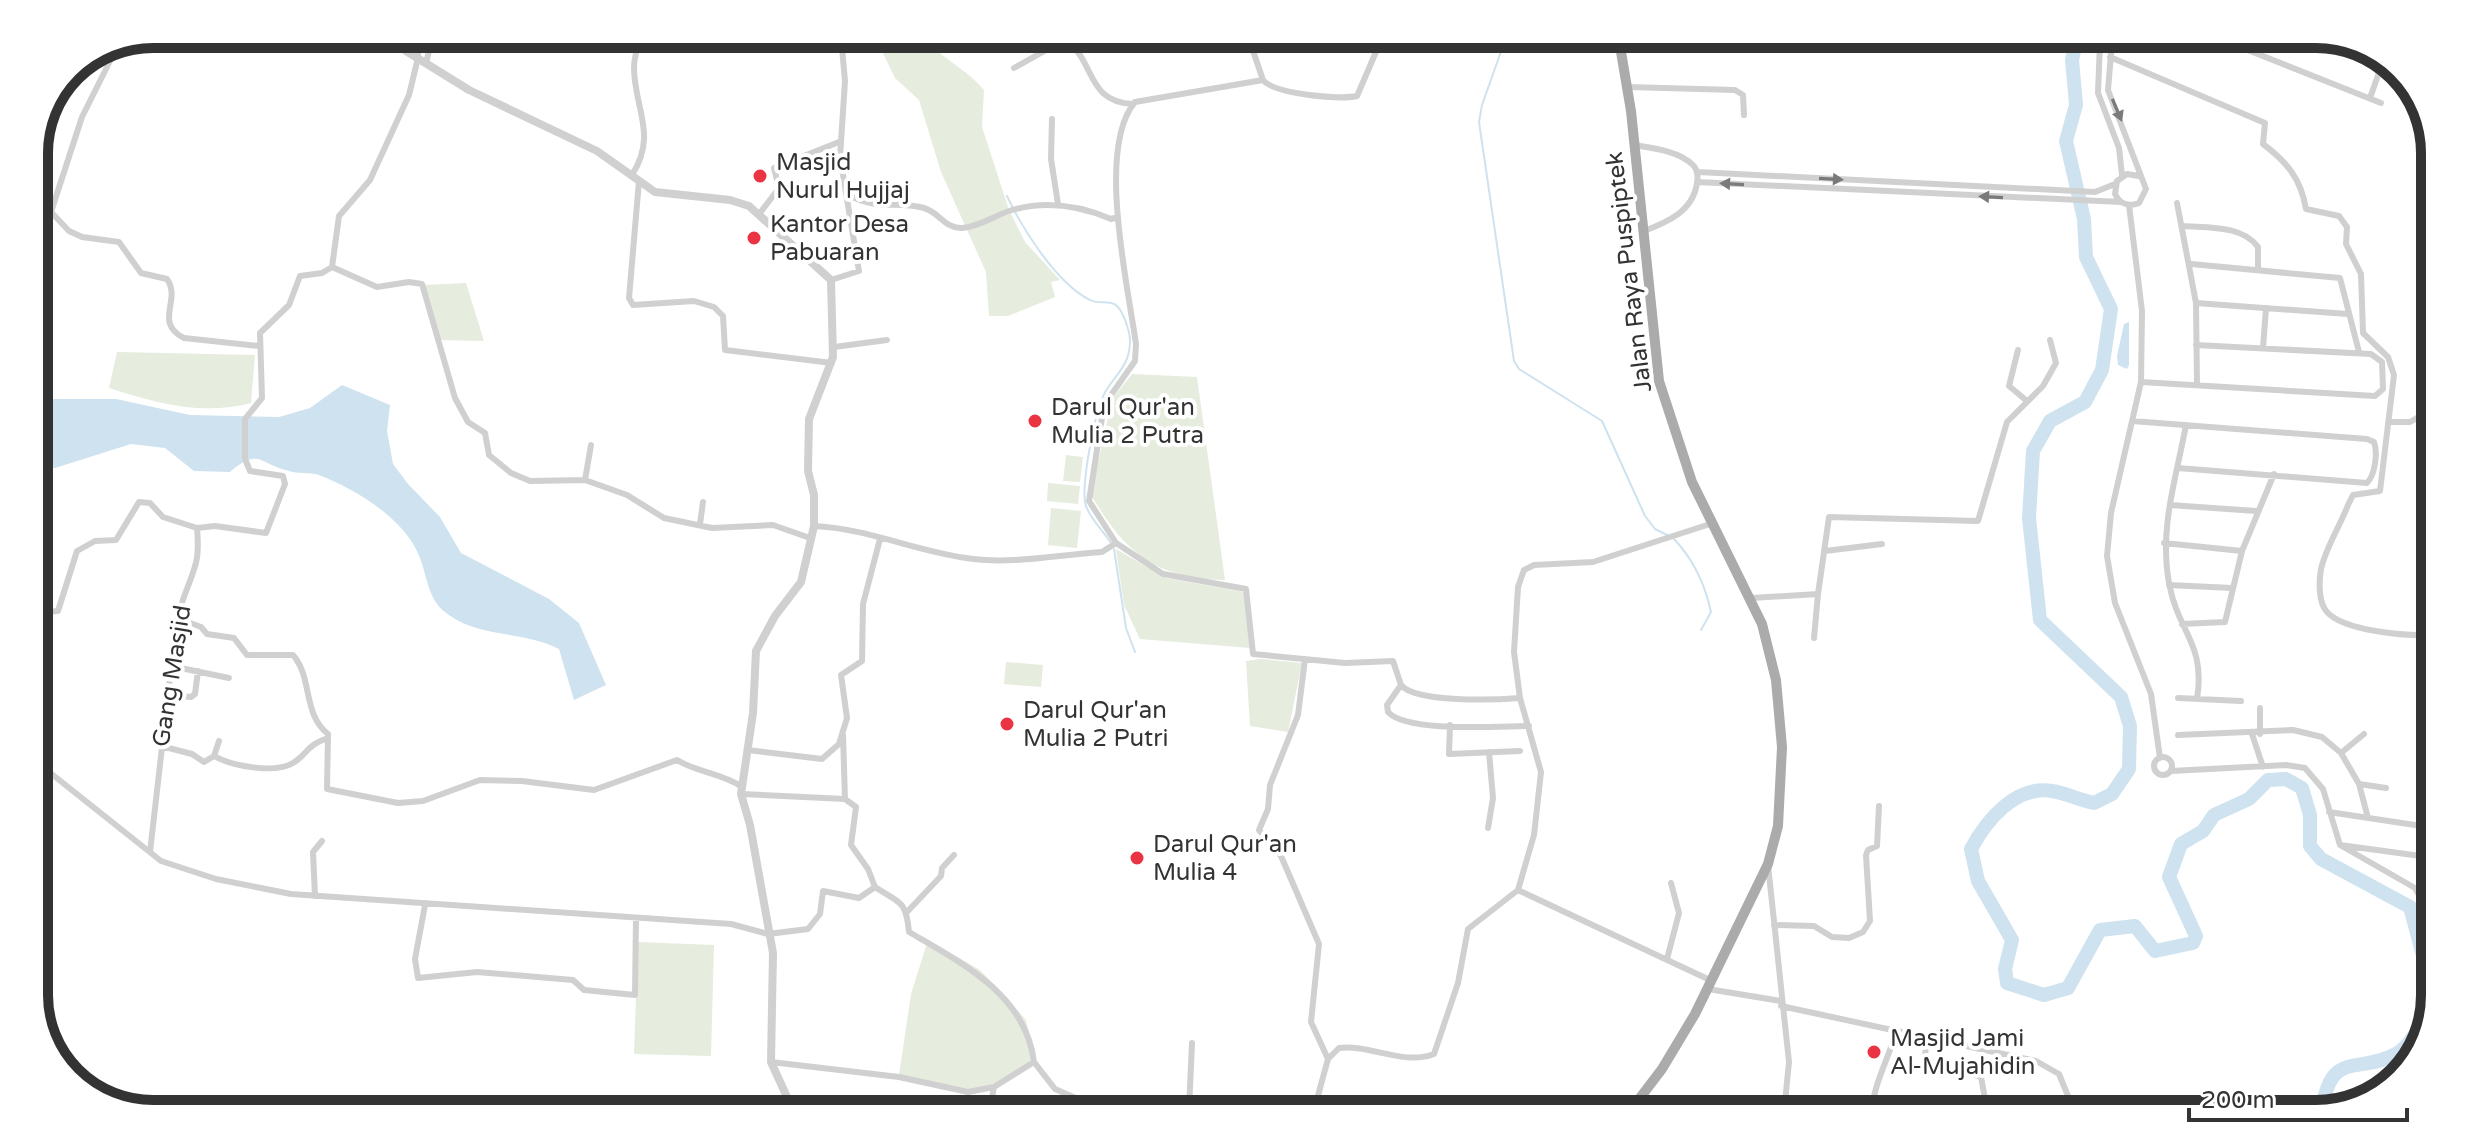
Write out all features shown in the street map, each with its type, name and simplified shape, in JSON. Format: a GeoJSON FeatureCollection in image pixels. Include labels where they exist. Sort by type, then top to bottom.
{"type":"FeatureCollection","features":[{"type":"Feature","properties":{"kind":"main road","name":"Jalan Raya Puspiptek"},"geometry":{"type":"LineString","coordinates":[[1621,48],[1628,87],[1659,381],[1681,453],[1710,524],[1751,598],[1771,656],[1782,727],[1779,812],[1768,864],[1710,985],[1669,1058],[1638,1100]]}},
{"type":"Feature","properties":{"kind":"street"},"geometry":{"type":"LineString","coordinates":[[406,48],[485,98],[597,151],[663,194],[730,200],[760,213],[831,280],[832,363],[809,419],[808,471],[814,495],[814,526],[801,582],[775,616],[756,651],[748,750],[741,791],[750,825],[775,979],[771,1062],[788,1100]]}},
{"type":"Feature","properties":{"kind":"street"},"geometry":{"type":"LineString","coordinates":[[420,48],[422,61]]}},
{"type":"Feature","properties":{"kind":"street"},"geometry":{"type":"LineString","coordinates":[[332,267],[339,216],[370,180],[428,48]]}},
{"type":"Feature","properties":{"kind":"street"},"geometry":{"type":"LineString","coordinates":[[638,48],[634,71],[645,131],[644,154],[636,178],[629,298],[633,305],[702,303],[723,316],[723,347],[727,350],[832,363]]}},
{"type":"Feature","properties":{"kind":"street"},"geometry":{"type":"LineString","coordinates":[[831,280],[859,271],[839,142],[845,81],[842,48]]}},
{"type":"Feature","properties":{"kind":"street"},"geometry":{"type":"LineString","coordinates":[[1014,68],[1050,48]]}},
{"type":"Feature","properties":{"kind":"street"},"geometry":{"type":"LineString","coordinates":[[1075,48],[1082,55],[1099,91],[1122,104],[1263,80]]}},
{"type":"Feature","properties":{"kind":"street"},"geometry":{"type":"LineString","coordinates":[[1252,48],[1268,87],[1351,98],[1363,88],[1378,48]]}},
{"type":"Feature","properties":{"kind":"street"},"geometry":{"type":"LineString","coordinates":[[1698,172],[2095,192],[2115,184],[2122,175],[2119,148],[2098,93],[2100,48]]}},
{"type":"Feature","properties":{"kind":"street"},"geometry":{"type":"LineString","coordinates":[[1697,182],[2121,202],[2129,205],[2139,203],[2146,194],[2146,184],[2139,176],[2108,90],[2111,48]]}},
{"type":"Feature","properties":{"kind":"street"},"geometry":{"type":"LineString","coordinates":[[2243,48],[2381,103]]}},
{"type":"Feature","properties":{"kind":"street"},"geometry":{"type":"LineString","coordinates":[[51,212],[82,117],[112,57]]}},
{"type":"Feature","properties":{"kind":"street"},"geometry":{"type":"LineString","coordinates":[[2110,57],[2265,123],[2263,144],[2287,162],[2303,191],[2306,209],[2339,216],[2347,227],[2346,244],[2361,274],[2363,333],[2388,357],[2394,375],[2380,491],[2353,495],[2321,570],[2322,602],[2330,616],[2354,625],[2397,634],[2421,635]]}},
{"type":"Feature","properties":{"kind":"street"},"geometry":{"type":"LineString","coordinates":[[2370,98],[2380,70]]}},
{"type":"Feature","properties":{"kind":"street"},"geometry":{"type":"LineString","coordinates":[[1628,87],[1735,90],[1743,95],[1744,115]]}},
{"type":"Feature","properties":{"kind":"street"},"geometry":{"type":"LineString","coordinates":[[1133,104],[1116,154],[1118,217],[1136,344],[1135,361],[1104,405],[1089,501],[1113,546],[1163,574],[1246,589],[1253,654],[1361,664],[1393,661],[1401,685],[1406,691],[1422,696],[1520,698]]}},
{"type":"Feature","properties":{"kind":"street"},"geometry":{"type":"LineString","coordinates":[[1052,119],[1051,159],[1058,204]]}},
{"type":"Feature","properties":{"kind":"street"},"geometry":{"type":"LineString","coordinates":[[760,213],[779,188],[774,168],[839,142]]}},
{"type":"Feature","properties":{"kind":"street"},"geometry":{"type":"LineString","coordinates":[[1634,145],[1671,153],[1694,166],[1698,172],[1695,195],[1681,212],[1644,231]]}},
{"type":"Feature","properties":{"kind":"street"},"geometry":{"type":"LineString","coordinates":[[2122,175],[2139,176]]}},
{"type":"Feature","properties":{"kind":"street"},"geometry":{"type":"LineString","coordinates":[[2115,184],[2115,194],[2121,202]]}},
{"type":"Feature","properties":{"kind":"street"},"geometry":{"type":"LineString","coordinates":[[846,194],[872,206],[928,209],[948,225],[958,228],[1015,210],[1068,203],[1111,219],[1118,217]]}},
{"type":"Feature","properties":{"kind":"street"},"geometry":{"type":"LineString","coordinates":[[2177,203],[2196,303],[2197,385]]}},
{"type":"Feature","properties":{"kind":"street"},"geometry":{"type":"LineString","coordinates":[[2129,205],[2142,311],[2141,382],[2111,513],[2107,556],[2115,603],[2151,694],[2160,758]]}},
{"type":"Feature","properties":{"kind":"street"},"geometry":{"type":"LineString","coordinates":[[48,211],[69,231],[82,237],[119,242],[141,273],[167,279],[171,286],[169,324],[174,333],[184,338],[259,346]]}},
{"type":"Feature","properties":{"kind":"street"},"geometry":{"type":"LineString","coordinates":[[2183,226],[2230,230],[2251,240],[2258,247],[2258,269]]}},
{"type":"Feature","properties":{"kind":"street"},"geometry":{"type":"LineString","coordinates":[[2191,264],[2340,278],[2359,352]]}},
{"type":"Feature","properties":{"kind":"street"},"geometry":{"type":"LineString","coordinates":[[48,612],[58,611],[77,551],[95,541],[116,540],[139,502],[150,503],[163,517],[197,528],[215,526],[266,533],[285,484],[283,476],[250,471],[245,459],[245,419],[262,398],[260,333],[289,305],[300,276],[322,273],[332,267]]}},
{"type":"Feature","properties":{"kind":"street"},"geometry":{"type":"LineString","coordinates":[[332,267],[377,287],[409,282],[422,284],[455,398],[468,422],[485,433],[489,455],[511,473],[530,481],[585,480],[627,495],[656,515],[712,528],[773,525],[810,538]]}},
{"type":"Feature","properties":{"kind":"street"},"geometry":{"type":"LineString","coordinates":[[2196,303],[2348,314]]}},
{"type":"Feature","properties":{"kind":"street"},"geometry":{"type":"LineString","coordinates":[[2263,348],[2266,308]]}},
{"type":"Feature","properties":{"kind":"street"},"geometry":{"type":"LineString","coordinates":[[834,347],[887,340]]}},
{"type":"Feature","properties":{"kind":"street"},"geometry":{"type":"LineString","coordinates":[[1814,638],[1826,521],[1830,517],[1978,521],[2005,428],[2043,386],[2056,363],[2050,340]]}},
{"type":"Feature","properties":{"kind":"street"},"geometry":{"type":"LineString","coordinates":[[2141,382],[2377,396],[2384,381],[2382,362],[2371,354],[2196,345]]}},
{"type":"Feature","properties":{"kind":"street"},"geometry":{"type":"LineString","coordinates":[[2018,350],[2009,386],[2027,401]]}},
{"type":"Feature","properties":{"kind":"street"},"geometry":{"type":"LineString","coordinates":[[2390,422],[2410,422],[2421,418]]}},
{"type":"Feature","properties":{"kind":"street"},"geometry":{"type":"LineString","coordinates":[[2132,421],[2367,439],[2376,444],[2371,479],[2367,483],[2178,468]]}},
{"type":"Feature","properties":{"kind":"street"},"geometry":{"type":"LineString","coordinates":[[2186,425],[2164,543],[2169,585],[2182,624],[2201,665],[2197,699]]}},
{"type":"Feature","properties":{"kind":"street"},"geometry":{"type":"LineString","coordinates":[[585,480],[591,445]]}},
{"type":"Feature","properties":{"kind":"street"},"geometry":{"type":"LineString","coordinates":[[2182,624],[2223,623],[2242,551],[2256,511],[2274,474]]}},
{"type":"Feature","properties":{"kind":"street"},"geometry":{"type":"LineString","coordinates":[[700,524],[703,502]]}},
{"type":"Feature","properties":{"kind":"street"},"geometry":{"type":"LineString","coordinates":[[2170,505],[2256,511]]}},
{"type":"Feature","properties":{"kind":"street"},"geometry":{"type":"LineString","coordinates":[[1317,1100],[1328,1059],[1339,1048],[1352,1047],[1407,1058],[1434,1054],[1460,975],[1468,929],[1518,890],[1534,835],[1541,781],[1540,762],[1520,698],[1514,641],[1518,587],[1524,570],[1534,565],[1593,562],[1710,524]]}},
{"type":"Feature","properties":{"kind":"street"},"geometry":{"type":"LineString","coordinates":[[814,526],[846,529],[971,559],[1102,552],[1113,546]]}},
{"type":"Feature","properties":{"kind":"street","name":"Gang Masjid"},"geometry":{"type":"LineString","coordinates":[[150,852],[175,634],[182,620],[184,596],[197,572],[197,528]]}},
{"type":"Feature","properties":{"kind":"street"},"geometry":{"type":"LineString","coordinates":[[845,799],[843,734],[847,718],[841,675],[862,661],[863,604],[880,539]]}},
{"type":"Feature","properties":{"kind":"street"},"geometry":{"type":"LineString","coordinates":[[2164,543],[2242,551]]}},
{"type":"Feature","properties":{"kind":"street"},"geometry":{"type":"LineString","coordinates":[[1825,551],[1882,544]]}},
{"type":"Feature","properties":{"kind":"street"},"geometry":{"type":"LineString","coordinates":[[2169,585],[2232,588]]}},
{"type":"Feature","properties":{"kind":"street"},"geometry":{"type":"LineString","coordinates":[[1751,598],[1818,594]]}},
{"type":"Feature","properties":{"kind":"street"},"geometry":{"type":"LineString","coordinates":[[182,620],[201,627],[207,634],[234,638],[247,655],[293,655],[301,664],[316,724],[328,734],[327,789],[373,801],[423,801],[480,780],[522,781],[594,790],[677,760],[693,770],[729,778],[741,791],[845,799],[856,807],[851,845],[868,869],[875,887],[891,893],[907,912],[909,932],[975,971],[1008,1002],[1022,1022],[1034,1062],[1062,1094],[1078,1100]]}},
{"type":"Feature","properties":{"kind":"street"},"geometry":{"type":"LineString","coordinates":[[1305,659],[1298,715],[1270,785],[1268,809],[1259,830],[1285,864],[1319,944],[1311,1022],[1328,1059]]}},
{"type":"Feature","properties":{"kind":"street"},"geometry":{"type":"LineString","coordinates":[[171,666],[229,678]]}},
{"type":"Feature","properties":{"kind":"street"},"geometry":{"type":"LineString","coordinates":[[168,695],[191,697],[195,694],[198,671]]}},
{"type":"Feature","properties":{"kind":"street"},"geometry":{"type":"LineString","coordinates":[[1401,685],[1387,705],[1393,717],[1408,722],[1529,726]]}},
{"type":"Feature","properties":{"kind":"street"},"geometry":{"type":"LineString","coordinates":[[2178,698],[2241,701]]}},
{"type":"Feature","properties":{"kind":"street"},"geometry":{"type":"LineString","coordinates":[[2260,708],[2256,734],[2263,767]]}},
{"type":"Feature","properties":{"kind":"street"},"geometry":{"type":"LineString","coordinates":[[1450,725],[1449,754],[1520,751]]}},
{"type":"Feature","properties":{"kind":"street"},"geometry":{"type":"LineString","coordinates":[[2178,735],[2302,731],[2322,737],[2341,753],[2359,784],[2368,818]]}},
{"type":"Feature","properties":{"kind":"street"},"geometry":{"type":"LineString","coordinates":[[748,750],[827,758],[843,734]]}},
{"type":"Feature","properties":{"kind":"street"},"geometry":{"type":"LineString","coordinates":[[2341,753],[2364,734]]}},
{"type":"Feature","properties":{"kind":"street"},"geometry":{"type":"LineString","coordinates":[[214,756],[234,767],[281,767],[295,762],[313,743],[328,738]]}},
{"type":"Feature","properties":{"kind":"street"},"geometry":{"type":"LineString","coordinates":[[161,746],[192,754],[204,762],[214,756],[219,741]]}},
{"type":"Feature","properties":{"kind":"street"},"geometry":{"type":"LineString","coordinates":[[1488,828],[1493,798],[1489,752]]}},
{"type":"Feature","properties":{"kind":"street"},"geometry":{"type":"LineString","coordinates":[[2160,758],[2171,762],[2171,771]]}},
{"type":"Feature","properties":{"kind":"street"},"geometry":{"type":"LineString","coordinates":[[2160,758],[2154,764],[2155,770],[2163,775],[2171,771],[2305,768],[2323,789],[2340,845],[2421,889]]}},
{"type":"Feature","properties":{"kind":"street"},"geometry":{"type":"LineString","coordinates":[[48,771],[161,861],[216,879],[315,896],[731,924],[768,934],[808,929],[820,914],[823,891],[859,898],[875,887]]}},
{"type":"Feature","properties":{"kind":"street"},"geometry":{"type":"LineString","coordinates":[[2359,784],[2386,788]]}},
{"type":"Feature","properties":{"kind":"street"},"geometry":{"type":"LineString","coordinates":[[1774,925],[1814,926],[1832,937],[1849,938],[1863,932],[1870,921],[1866,855],[1868,850],[1877,846],[1879,806]]}},
{"type":"Feature","properties":{"kind":"street"},"geometry":{"type":"LineString","coordinates":[[2329,812],[2421,826]]}},
{"type":"Feature","properties":{"kind":"street"},"geometry":{"type":"LineString","coordinates":[[315,896],[313,852],[322,841]]}},
{"type":"Feature","properties":{"kind":"street"},"geometry":{"type":"LineString","coordinates":[[2340,845],[2421,856]]}},
{"type":"Feature","properties":{"kind":"street"},"geometry":{"type":"LineString","coordinates":[[907,912],[941,876],[942,868],[954,855]]}},
{"type":"Feature","properties":{"kind":"street"},"geometry":{"type":"LineString","coordinates":[[1768,864],[1790,1079],[1786,1100]]}},
{"type":"Feature","properties":{"kind":"street"},"geometry":{"type":"LineString","coordinates":[[1667,959],[1679,913],[1671,883]]}},
{"type":"Feature","properties":{"kind":"street"},"geometry":{"type":"LineString","coordinates":[[2415,888],[2421,898]]}},
{"type":"Feature","properties":{"kind":"street"},"geometry":{"type":"LineString","coordinates":[[1518,890],[1667,959],[1710,985],[2049,1066],[2064,1082],[2070,1100]]}},
{"type":"Feature","properties":{"kind":"street"},"geometry":{"type":"LineString","coordinates":[[425,905],[415,959],[418,978],[477,972],[573,980],[584,990],[635,995],[636,918]]}},
{"type":"Feature","properties":{"kind":"street"},"geometry":{"type":"LineString","coordinates":[[1872,1100],[1886,1068],[1896,1031]]}},
{"type":"Feature","properties":{"kind":"street"},"geometry":{"type":"LineString","coordinates":[[1926,1039],[1925,1060],[1982,1078],[1985,1100]]}},
{"type":"Feature","properties":{"kind":"street"},"geometry":{"type":"LineString","coordinates":[[1189,1100],[1192,1043]]}},
{"type":"Feature","properties":{"kind":"street"},"geometry":{"type":"LineString","coordinates":[[771,1062],[899,1077],[955,1091],[980,1092],[994,1087],[1034,1062]]}},
{"type":"Feature","properties":{"kind":"street"},"geometry":{"type":"LineString","coordinates":[[992,1100],[994,1087]]}},
{"type":"Feature","properties":{"kind":"shaded area"},"geometry":{"type":"Polygon","coordinates":[[[880,48],[935,48],[984,90],[982,127],[1009,210],[1025,242],[1060,280],[1051,282],[1055,297],[1008,316],[989,316],[986,272],[941,172],[919,100],[895,78],[880,48]]]}},
{"type":"Feature","properties":{"kind":"shaded area"},"geometry":{"type":"Polygon","coordinates":[[[466,283],[484,341],[438,340],[424,285],[466,283]]]}},
{"type":"Feature","properties":{"kind":"shaded area"},"geometry":{"type":"Polygon","coordinates":[[[117,352],[255,355],[251,403],[197,408],[162,403],[109,388],[117,352]]]}},
{"type":"Feature","properties":{"kind":"shaded area"},"geometry":{"type":"Polygon","coordinates":[[[1132,374],[1197,377],[1225,580],[1179,574],[1145,559],[1117,533],[1091,495],[1112,399],[1132,374]]]}},
{"type":"Feature","properties":{"kind":"shaded area"},"geometry":{"type":"Polygon","coordinates":[[[1066,455],[1083,457],[1080,482],[1063,481],[1066,455]]]}},
{"type":"Feature","properties":{"kind":"shaded area"},"geometry":{"type":"Polygon","coordinates":[[[1048,483],[1080,486],[1078,504],[1047,501],[1048,483]]]}},
{"type":"Feature","properties":{"kind":"shaded area"},"geometry":{"type":"Polygon","coordinates":[[[1051,508],[1081,511],[1077,548],[1048,545],[1051,508]]]}},
{"type":"Feature","properties":{"kind":"shaded area"},"geometry":{"type":"Polygon","coordinates":[[[1116,549],[1166,578],[1244,592],[1250,648],[1140,639],[1124,605],[1116,549]]]}},
{"type":"Feature","properties":{"kind":"shaded area"},"geometry":{"type":"Polygon","coordinates":[[[1261,659],[1302,663],[1288,732],[1250,726],[1246,661],[1261,659]]]}},
{"type":"Feature","properties":{"kind":"shaded area"},"geometry":{"type":"Polygon","coordinates":[[[1006,662],[1043,665],[1041,687],[1004,684],[1006,662]]]}},
{"type":"Feature","properties":{"kind":"shaded area"},"geometry":{"type":"Polygon","coordinates":[[[928,940],[980,970],[1026,1020],[1034,1055],[1024,1070],[982,1092],[899,1075],[911,994],[928,940]]]}},
{"type":"Feature","properties":{"kind":"shaded area"},"geometry":{"type":"Polygon","coordinates":[[[638,942],[714,945],[711,1056],[634,1054],[638,942]]]}},
{"type":"Feature","properties":{"kind":"water"},"geometry":{"type":"Polygon","coordinates":[[[2129,322],[2127,369],[2118,365],[2117,356],[2124,324],[2129,322]]]}},
{"type":"Feature","properties":{"kind":"water"},"geometry":{"type":"Polygon","coordinates":[[[342,385],[390,405],[387,431],[393,464],[440,517],[461,553],[549,599],[579,623],[606,685],[574,700],[559,649],[531,639],[486,631],[458,621],[445,612],[431,594],[420,558],[403,531],[363,497],[319,475],[292,472],[254,459],[247,460],[230,472],[194,471],[165,448],[131,444],[55,468],[48,466],[48,399],[116,399],[190,415],[279,417],[310,408],[342,385]]]}},
{"type":"Feature","properties":{"kind":"waterway"},"geometry":{"type":"LineString","coordinates":[[1502,48],[1479,122],[1514,361],[1519,369],[1602,421],[1645,516],[1655,529],[1669,536]]}},
{"type":"Feature","properties":{"kind":"waterway"},"geometry":{"type":"LineString","coordinates":[[2075,48],[2072,60],[2076,105],[2066,141],[2084,219],[2086,257],[2111,309],[2102,370],[2085,402],[2050,421],[2033,451],[2029,518],[2040,620],[2121,697],[2130,726],[2129,769],[2112,794],[2094,803],[2052,791],[2039,791],[2014,799],[1993,817],[1971,849],[1978,881],[2012,940],[2005,969],[2007,983],[2044,995],[2068,988],[2100,930],[2135,926],[2155,951],[2193,943],[2196,936],[2169,877],[2181,844],[2203,831],[2214,815],[2249,799],[2268,780],[2286,779],[2302,788],[2310,815],[2310,846],[2321,859],[2410,907],[2421,948]]}},
{"type":"Feature","properties":{"kind":"waterway"},"geometry":{"type":"LineString","coordinates":[[1007,196],[1053,268],[1077,292],[1090,300],[1118,307],[1128,328],[1128,356],[1102,398],[1085,478],[1086,507],[1111,543]]}},
{"type":"Feature","properties":{"kind":"waterway"},"geometry":{"type":"LineString","coordinates":[[1674,539],[1693,564],[1709,602],[1711,612],[1701,630]]}},
{"type":"Feature","properties":{"kind":"waterway"},"geometry":{"type":"LineString","coordinates":[[1114,549],[1126,628],[1135,652]]}},
{"type":"Feature","properties":{"kind":"waterway"},"geometry":{"type":"LineString","coordinates":[[2325,1099],[2332,1079],[2339,1071],[2382,1060],[2396,1054],[2410,1041]]}},
{"type":"Feature","properties":{"kind":"place","name":"Masjid Nurul Hujjaj"},"geometry":{"type":"Point","coordinates":[760,176]}},
{"type":"Feature","properties":{"kind":"place","name":"Kantor Desa Pabuaran"},"geometry":{"type":"Point","coordinates":[754,238]}},
{"type":"Feature","properties":{"kind":"place","name":"Darul Qur'an Mulia 2 Putra"},"geometry":{"type":"Point","coordinates":[1035,421]}},
{"type":"Feature","properties":{"kind":"place","name":"Darul Qur'an Mulia 2 Putri"},"geometry":{"type":"Point","coordinates":[1007,724]}},
{"type":"Feature","properties":{"kind":"place","name":"Darul Qur'an Mulia 4"},"geometry":{"type":"Point","coordinates":[1137,858]}},
{"type":"Feature","properties":{"kind":"place","name":"Masjid Jami Al-Mujahidin"},"geometry":{"type":"Point","coordinates":[1874,1052]}}]}
